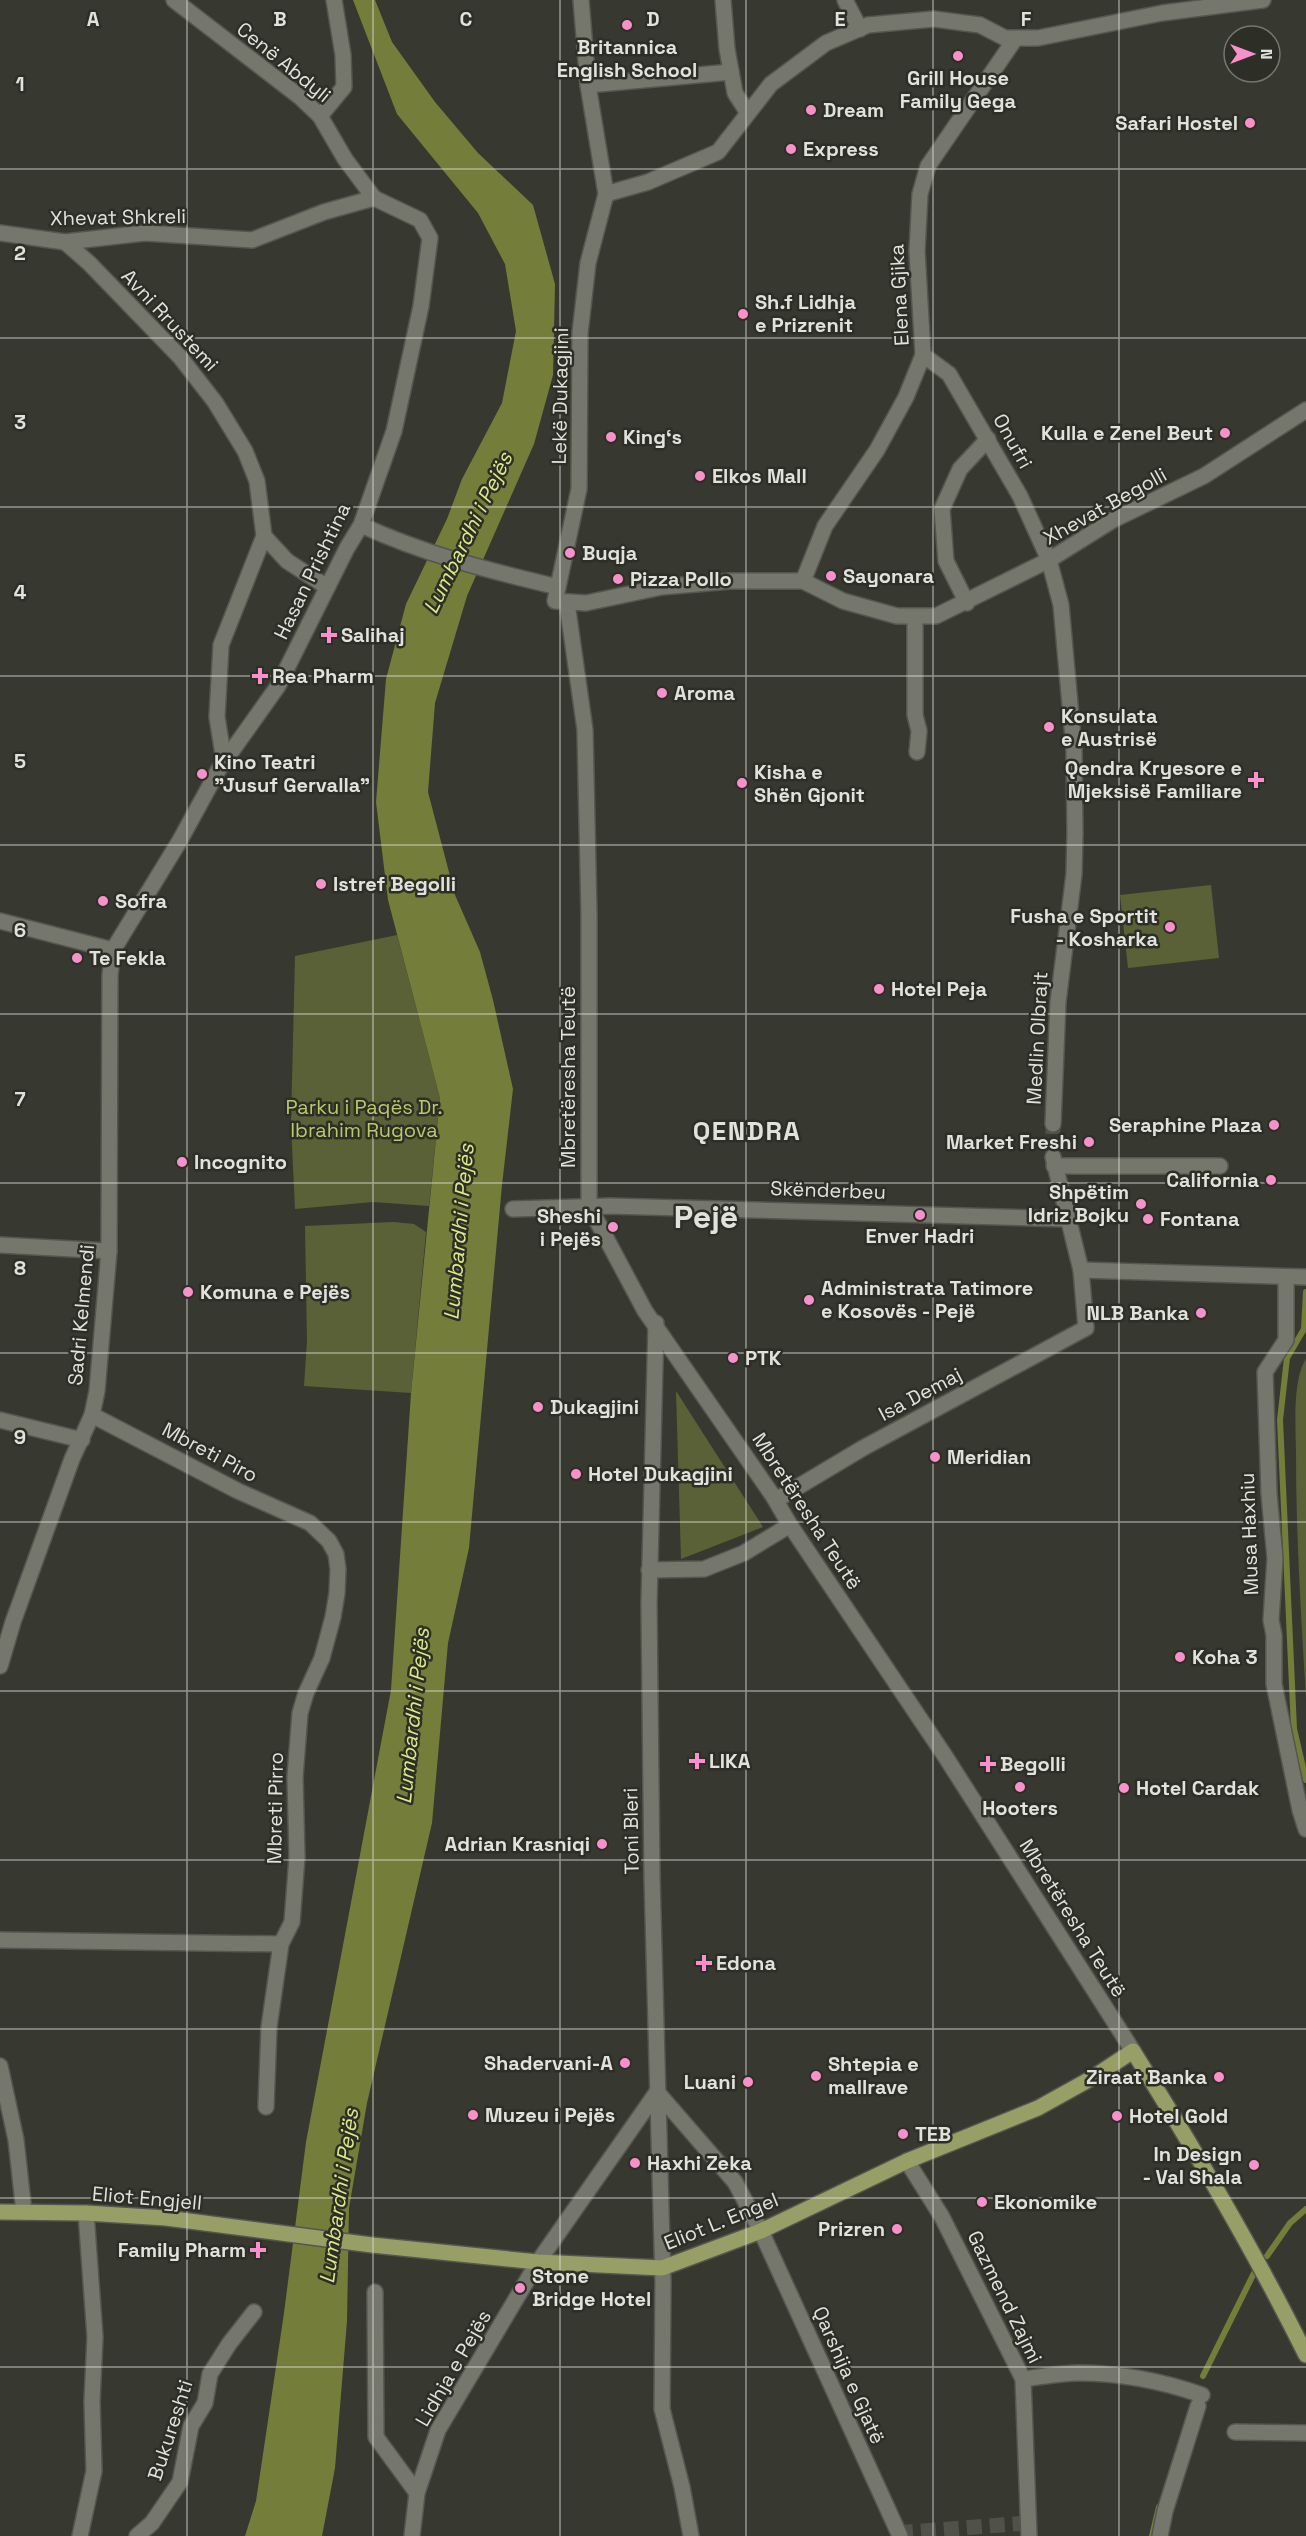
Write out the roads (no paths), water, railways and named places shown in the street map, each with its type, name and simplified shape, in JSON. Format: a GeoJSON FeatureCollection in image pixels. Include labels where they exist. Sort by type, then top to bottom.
{"type":"FeatureCollection","features":[{"type":"Feature","properties":{"kind":"main road","name":"Eliot L. Engel"},"geometry":{"type":"LineString","coordinates":[[289,2234],[538,2262],[662,2268],[761,2230],[907,2161],[1038,2108],[1133,2052]]}},
{"type":"Feature","properties":{"kind":"main road","name":"Mbretëresha Teutë"},"geometry":{"type":"LineString","coordinates":[[1133,2052],[1178,2123],[1264,2270],[1306,2355]]}},
{"type":"Feature","properties":{"kind":"main road","name":"Eliot Engjell"},"geometry":{"type":"LineString","coordinates":[[0,2212],[86,2213],[166,2218],[289,2234]]}},
{"type":"Feature","properties":{"kind":"street","name":"Cenë Abdyli"},"geometry":{"type":"LineString","coordinates":[[174,0],[300,97],[320,116],[345,159],[374,198]]}},
{"type":"Feature","properties":{"kind":"street"},"geometry":{"type":"LineString","coordinates":[[320,116],[344,87],[334,0]]}},
{"type":"Feature","properties":{"kind":"street","name":"Lekë Dukagjini"},"geometry":{"type":"LineString","coordinates":[[558,587],[579,489],[580,333],[588,263],[606,194],[588,85],[581,0]]}},
{"type":"Feature","properties":{"kind":"street"},"geometry":{"type":"LineString","coordinates":[[723,0],[727,48],[735,93],[748,113]]}},
{"type":"Feature","properties":{"kind":"street"},"geometry":{"type":"LineString","coordinates":[[845,0],[860,29]]}},
{"type":"Feature","properties":{"kind":"street"},"geometry":{"type":"LineString","coordinates":[[606,194],[648,182],[718,152],[771,84],[826,43],[868,26],[934,19],[980,25],[1005,38],[1038,38],[1160,6],[1263,0]]}},
{"type":"Feature","properties":{"kind":"street","name":"Elena Gjika"},"geometry":{"type":"LineString","coordinates":[[803,581],[825,526],[877,450],[906,398],[923,355],[917,251],[920,194],[928,166],[1015,39]]}},
{"type":"Feature","properties":{"kind":"street"},"geometry":{"type":"LineString","coordinates":[[588,85],[731,72]]}},
{"type":"Feature","properties":{"kind":"street","name":"Xhevat Shkreli"},"geometry":{"type":"LineString","coordinates":[[0,233],[65,242],[145,233],[252,240],[324,212],[374,198]]}},
{"type":"Feature","properties":{"kind":"street","name":"Hasan Prishtina"},"geometry":{"type":"LineString","coordinates":[[113,950],[179,843],[224,761],[278,686],[346,548],[361,525],[393,431],[421,306],[430,238],[420,220],[374,198]]}},
{"type":"Feature","properties":{"kind":"street","name":"Avni Rrustemi"},"geometry":{"type":"LineString","coordinates":[[65,242],[180,357],[215,402],[244,451],[257,481],[264,536],[221,645],[217,717],[224,761]]}},
{"type":"Feature","properties":{"kind":"street","name":"Onufri"},"geometry":{"type":"LineString","coordinates":[[923,355],[949,374],[1020,496],[1049,560]]}},
{"type":"Feature","properties":{"kind":"street","name":"Xhevat Begolli"},"geometry":{"type":"LineString","coordinates":[[567,603],[614,599],[674,586],[730,581],[803,581],[843,601],[897,616],[915,618],[936,616],[967,603],[1049,560],[1113,520],[1204,476],[1306,410]]}},
{"type":"Feature","properties":{"kind":"street"},"geometry":{"type":"LineString","coordinates":[[967,603],[946,561],[942,509],[960,469],[988,439]]}},
{"type":"Feature","properties":{"kind":"street"},"geometry":{"type":"LineString","coordinates":[[361,525],[422,551],[492,572],[558,587],[555,601],[567,603]]}},
{"type":"Feature","properties":{"kind":"street"},"geometry":{"type":"LineString","coordinates":[[264,536],[287,561],[327,587]]}},
{"type":"Feature","properties":{"kind":"street","name":"Medlin Olbrajt"},"geometry":{"type":"LineString","coordinates":[[1049,560],[1060,605],[1075,775],[1074,874],[1058,1002],[1053,1124]]}},
{"type":"Feature","properties":{"kind":"street","name":"Mbretëresha Teutë"},"geometry":{"type":"LineString","coordinates":[[567,603],[585,730],[590,915],[589,1206],[645,1311],[656,1323],[776,1500],[790,1525],[945,1756],[1133,2052]]}},
{"type":"Feature","properties":{"kind":"street"},"geometry":{"type":"LineString","coordinates":[[915,618],[915,716],[919,731],[917,752]]}},
{"type":"Feature","properties":{"kind":"street"},"geometry":{"type":"LineString","coordinates":[[0,921],[113,950]]}},
{"type":"Feature","properties":{"kind":"street","name":"Sadri Kelmendi"},"geometry":{"type":"LineString","coordinates":[[0,1666],[17,1611],[72,1459],[92,1415],[97,1391],[109,1251],[110,975],[113,950]]}},
{"type":"Feature","properties":{"kind":"street"},"geometry":{"type":"LineString","coordinates":[[1220,1166],[1053,1162],[1081,1270],[1298,1277]]}},
{"type":"Feature","properties":{"kind":"street","name":"Skënderbeu"},"geometry":{"type":"LineString","coordinates":[[513,1209],[589,1206],[755,1208],[1069,1219]]}},
{"type":"Feature","properties":{"kind":"street"},"geometry":{"type":"LineString","coordinates":[[0,1245],[109,1251]]}},
{"type":"Feature","properties":{"kind":"street","name":"Isa Demaj"},"geometry":{"type":"LineString","coordinates":[[776,1500],[863,1448],[1086,1328],[1081,1270]]}},
{"type":"Feature","properties":{"kind":"street","name":"Musa Haxhiu"},"geometry":{"type":"LineString","coordinates":[[1298,1277],[1286,1340],[1264,1372],[1269,1494],[1275,1558],[1271,1620],[1274,1635],[1274,1684],[1306,1829]]}},
{"type":"Feature","properties":{"kind":"street","name":"Toni Bleri"},"geometry":{"type":"LineString","coordinates":[[656,1323],[649,1570],[662,2268],[662,2409],[682,2487],[691,2536]]}},
{"type":"Feature","properties":{"kind":"street","name":"Mbreti Piro"},"geometry":{"type":"LineString","coordinates":[[92,1415],[238,1491],[310,1522]]}},
{"type":"Feature","properties":{"kind":"street"},"geometry":{"type":"LineString","coordinates":[[0,1420],[82,1440]]}},
{"type":"Feature","properties":{"kind":"street","name":"Mbreti Pirro"},"geometry":{"type":"LineString","coordinates":[[266,2108],[269,2027],[281,1944],[291,1922],[297,1857],[295,1777],[300,1713],[306,1693],[322,1658],[337,1593],[336,1554],[329,1541],[310,1522]]}},
{"type":"Feature","properties":{"kind":"street"},"geometry":{"type":"LineString","coordinates":[[649,1570],[704,1569],[744,1553],[790,1525]]}},
{"type":"Feature","properties":{"kind":"street"},"geometry":{"type":"LineString","coordinates":[[0,1940],[281,1944]]}},
{"type":"Feature","properties":{"kind":"street"},"geometry":{"type":"LineString","coordinates":[[0,2066],[16,2140],[24,2212]]}},
{"type":"Feature","properties":{"kind":"street"},"geometry":{"type":"LineString","coordinates":[[538,2262],[657,2092]]}},
{"type":"Feature","properties":{"kind":"street","name":"Qarshija e Gjatë"},"geometry":{"type":"LineString","coordinates":[[657,2092],[735,2182],[761,2230],[900,2536]]}},
{"type":"Feature","properties":{"kind":"street","name":"Gazmend Zajmi"},"geometry":{"type":"LineString","coordinates":[[907,2161],[942,2217],[1023,2379],[1029,2536]]}},
{"type":"Feature","properties":{"kind":"street"},"geometry":{"type":"LineString","coordinates":[[80,2536],[94,2471],[92,2401],[95,2337],[86,2213]]}},
{"type":"Feature","properties":{"kind":"street","name":"Lidhja e Pejës"},"geometry":{"type":"LineString","coordinates":[[412,2536],[417,2493],[438,2430],[538,2262]]}},
{"type":"Feature","properties":{"kind":"street"},"geometry":{"type":"LineString","coordinates":[[375,2292],[376,2437],[417,2493]]}},
{"type":"Feature","properties":{"kind":"street","name":"Bukureshti"},"geometry":{"type":"LineString","coordinates":[[137,2536],[152,2523],[180,2482],[191,2426],[205,2403],[210,2374],[254,2313]]}},
{"type":"Feature","properties":{"kind":"street"},"geometry":{"type":"LineString","coordinates":[[1023,2379],[1077,2373],[1120,2376],[1169,2383],[1200,2400],[1165,2511],[1160,2536]]}},
{"type":"Feature","properties":{"kind":"street"},"geometry":{"type":"LineString","coordinates":[[1235,2432],[1306,2433]]}},
{"type":"Feature","properties":{"kind":"water","name":"Lumbardhi i Pejës"},"geometry":{"type":"Polygon","coordinates":[[[353,0],[375,0],[392,42],[435,102],[478,153],[533,205],[555,284],[553,375],[534,444],[467,596],[435,703],[428,792],[455,895],[480,952],[513,1089],[469,1548],[448,1643],[432,1823],[367,2103],[349,2208],[347,2321],[335,2468],[322,2536],[245,2536],[256,2501],[306,2142],[391,1690],[411,1393],[440,1098],[388,900],[376,802],[386,679],[406,604],[447,519],[462,479],[502,403],[516,331],[505,264],[478,213],[397,114],[353,0]]]}},
{"type":"Feature","properties":{"kind":"waterway"},"geometry":{"type":"LineString","coordinates":[[1306,1292],[1304,1329],[1287,1358],[1280,1420],[1294,1729],[1306,1780]]}},
{"type":"Feature","properties":{"kind":"waterway"},"geometry":{"type":"LineString","coordinates":[[1267,2256],[1290,2223],[1306,2209]]}},
{"type":"Feature","properties":{"kind":"waterway"},"geometry":{"type":"LineString","coordinates":[[1203,2376],[1256,2269]]}},
{"type":"Feature","properties":{"kind":"waterway"},"geometry":{"type":"LineString","coordinates":[[1152,2536],[1159,2507]]}},
{"type":"Feature","properties":{"kind":"tunnel"},"geometry":{"type":"LineString","coordinates":[[1053,1124],[1053,1157]]}},
{"type":"Feature","properties":{"kind":"tunnel"},"geometry":{"type":"LineString","coordinates":[[898,2533],[1027,2523]]}},
{"type":"Feature","properties":{"kind":"place","name":"Britannica English School"},"geometry":{"type":"Point","coordinates":[627,25]}},
{"type":"Feature","properties":{"kind":"place","name":"Grill House Family Gega"},"geometry":{"type":"Point","coordinates":[958,56]}},
{"type":"Feature","properties":{"kind":"place","name":"Dream"},"geometry":{"type":"Point","coordinates":[811,110]}},
{"type":"Feature","properties":{"kind":"place","name":"Safari Hostel"},"geometry":{"type":"Point","coordinates":[1250,123]}},
{"type":"Feature","properties":{"kind":"place","name":"Express"},"geometry":{"type":"Point","coordinates":[791,149]}},
{"type":"Feature","properties":{"kind":"place","name":"Sh.f Lidhja e Prizrenit"},"geometry":{"type":"Point","coordinates":[743,314]}},
{"type":"Feature","properties":{"kind":"place","name":"Kulla e Zenel Beut"},"geometry":{"type":"Point","coordinates":[1225,433]}},
{"type":"Feature","properties":{"kind":"place","name":"King‘s"},"geometry":{"type":"Point","coordinates":[611,437]}},
{"type":"Feature","properties":{"kind":"place","name":"Elkos Mall"},"geometry":{"type":"Point","coordinates":[700,476]}},
{"type":"Feature","properties":{"kind":"place","name":"Buqja"},"geometry":{"type":"Point","coordinates":[570,553]}},
{"type":"Feature","properties":{"kind":"place","name":"Sayonara"},"geometry":{"type":"Point","coordinates":[831,576]}},
{"type":"Feature","properties":{"kind":"place","name":"Pizza Pollo"},"geometry":{"type":"Point","coordinates":[618,579]}},
{"type":"Feature","properties":{"kind":"place","name":"Salihaj"},"geometry":{"type":"Point","coordinates":[329,635]}},
{"type":"Feature","properties":{"kind":"place","name":"Rea Pharm"},"geometry":{"type":"Point","coordinates":[260,676]}},
{"type":"Feature","properties":{"kind":"place","name":"Aroma"},"geometry":{"type":"Point","coordinates":[662,693]}},
{"type":"Feature","properties":{"kind":"place","name":"Konsulata e Austrisë"},"geometry":{"type":"Point","coordinates":[1049,727]}},
{"type":"Feature","properties":{"kind":"place","name":"Kino Teatri \"Jusuf Gervalla\""},"geometry":{"type":"Point","coordinates":[202,774]}},
{"type":"Feature","properties":{"kind":"place","name":"Qendra Kryesore e Mjeksisë Familiare"},"geometry":{"type":"Point","coordinates":[1256,780]}},
{"type":"Feature","properties":{"kind":"place","name":"Kisha e Shën Gjonit"},"geometry":{"type":"Point","coordinates":[742,783]}},
{"type":"Feature","properties":{"kind":"place","name":"Istref Begolli"},"geometry":{"type":"Point","coordinates":[321,884]}},
{"type":"Feature","properties":{"kind":"place","name":"Sofra"},"geometry":{"type":"Point","coordinates":[103,901]}},
{"type":"Feature","properties":{"kind":"place","name":"Fusha e Sportit - Kosharka"},"geometry":{"type":"Point","coordinates":[1170,927]}},
{"type":"Feature","properties":{"kind":"place","name":"Te Fekla"},"geometry":{"type":"Point","coordinates":[77,958]}},
{"type":"Feature","properties":{"kind":"place","name":"Hotel Peja"},"geometry":{"type":"Point","coordinates":[879,989]}},
{"type":"Feature","properties":{"kind":"place","name":"Seraphine Plaza"},"geometry":{"type":"Point","coordinates":[1274,1125]}},
{"type":"Feature","properties":{"kind":"place","name":"Market Freshi"},"geometry":{"type":"Point","coordinates":[1089,1142]}},
{"type":"Feature","properties":{"kind":"place","name":"Incognito"},"geometry":{"type":"Point","coordinates":[182,1162]}},
{"type":"Feature","properties":{"kind":"place","name":"California"},"geometry":{"type":"Point","coordinates":[1271,1180]}},
{"type":"Feature","properties":{"kind":"place","name":"Shpëtim Idriz Bojku"},"geometry":{"type":"Point","coordinates":[1141,1204]}},
{"type":"Feature","properties":{"kind":"place","name":"Enver Hadri"},"geometry":{"type":"Point","coordinates":[920,1215]}},
{"type":"Feature","properties":{"kind":"place","name":"Fontana"},"geometry":{"type":"Point","coordinates":[1148,1219]}},
{"type":"Feature","properties":{"kind":"place","name":"Sheshi i Pejës"},"geometry":{"type":"Point","coordinates":[613,1227]}},
{"type":"Feature","properties":{"kind":"place","name":"Komuna e Pejës"},"geometry":{"type":"Point","coordinates":[188,1292]}},
{"type":"Feature","properties":{"kind":"place","name":"Administrata Tatimore e Kosovës - Pejë"},"geometry":{"type":"Point","coordinates":[809,1300]}},
{"type":"Feature","properties":{"kind":"place","name":"NLB Banka"},"geometry":{"type":"Point","coordinates":[1201,1313]}},
{"type":"Feature","properties":{"kind":"place","name":"PTK"},"geometry":{"type":"Point","coordinates":[733,1358]}},
{"type":"Feature","properties":{"kind":"place","name":"Dukagjini"},"geometry":{"type":"Point","coordinates":[538,1407]}},
{"type":"Feature","properties":{"kind":"place","name":"Meridian"},"geometry":{"type":"Point","coordinates":[935,1457]}},
{"type":"Feature","properties":{"kind":"place","name":"Hotel Dukagjini"},"geometry":{"type":"Point","coordinates":[576,1474]}},
{"type":"Feature","properties":{"kind":"place","name":"Koha 3"},"geometry":{"type":"Point","coordinates":[1180,1657]}},
{"type":"Feature","properties":{"kind":"place","name":"LIKA"},"geometry":{"type":"Point","coordinates":[697,1761]}},
{"type":"Feature","properties":{"kind":"place","name":"Begolli"},"geometry":{"type":"Point","coordinates":[988,1764]}},
{"type":"Feature","properties":{"kind":"place","name":"Hooters"},"geometry":{"type":"Point","coordinates":[1020,1787]}},
{"type":"Feature","properties":{"kind":"place","name":"Hotel Cardak"},"geometry":{"type":"Point","coordinates":[1124,1788]}},
{"type":"Feature","properties":{"kind":"place","name":"Adrian Krasniqi"},"geometry":{"type":"Point","coordinates":[602,1844]}},
{"type":"Feature","properties":{"kind":"place","name":"Edona"},"geometry":{"type":"Point","coordinates":[704,1963]}},
{"type":"Feature","properties":{"kind":"place","name":"Shadervani-A"},"geometry":{"type":"Point","coordinates":[625,2063]}},
{"type":"Feature","properties":{"kind":"place","name":"Shtepia e mallrave"},"geometry":{"type":"Point","coordinates":[816,2076]}},
{"type":"Feature","properties":{"kind":"place","name":"Ziraat Banka"},"geometry":{"type":"Point","coordinates":[1219,2077]}},
{"type":"Feature","properties":{"kind":"place","name":"Luani"},"geometry":{"type":"Point","coordinates":[748,2082]}},
{"type":"Feature","properties":{"kind":"place","name":"Muzeu i Pejës"},"geometry":{"type":"Point","coordinates":[473,2115]}},
{"type":"Feature","properties":{"kind":"place","name":"Hotel Gold"},"geometry":{"type":"Point","coordinates":[1117,2116]}},
{"type":"Feature","properties":{"kind":"place","name":"TEB"},"geometry":{"type":"Point","coordinates":[903,2134]}},
{"type":"Feature","properties":{"kind":"place","name":"Haxhi Zeka"},"geometry":{"type":"Point","coordinates":[635,2163]}},
{"type":"Feature","properties":{"kind":"place","name":"In Design - Val Shala"},"geometry":{"type":"Point","coordinates":[1254,2165]}},
{"type":"Feature","properties":{"kind":"place","name":"Ekonomike"},"geometry":{"type":"Point","coordinates":[982,2202]}},
{"type":"Feature","properties":{"kind":"place","name":"Prizren"},"geometry":{"type":"Point","coordinates":[897,2229]}},
{"type":"Feature","properties":{"kind":"place","name":"Family Pharm"},"geometry":{"type":"Point","coordinates":[258,2250]}},
{"type":"Feature","properties":{"kind":"place","name":"Stone Bridge Hotel"},"geometry":{"type":"Point","coordinates":[520,2288]}},
{"type":"Feature","properties":{"kind":"district","name":"QENDRA"},"geometry":{"type":"Point","coordinates":[747,1131]}},
{"type":"Feature","properties":{"kind":"district","name":"Pejë"},"geometry":{"type":"Point","coordinates":[706,1217]}},
{"type":"Feature","properties":{"kind":"park label","name":"Parku i Paqës Dr. Ibrahim Rugova"},"geometry":{"type":"Point","coordinates":[364,1118]}}]}
